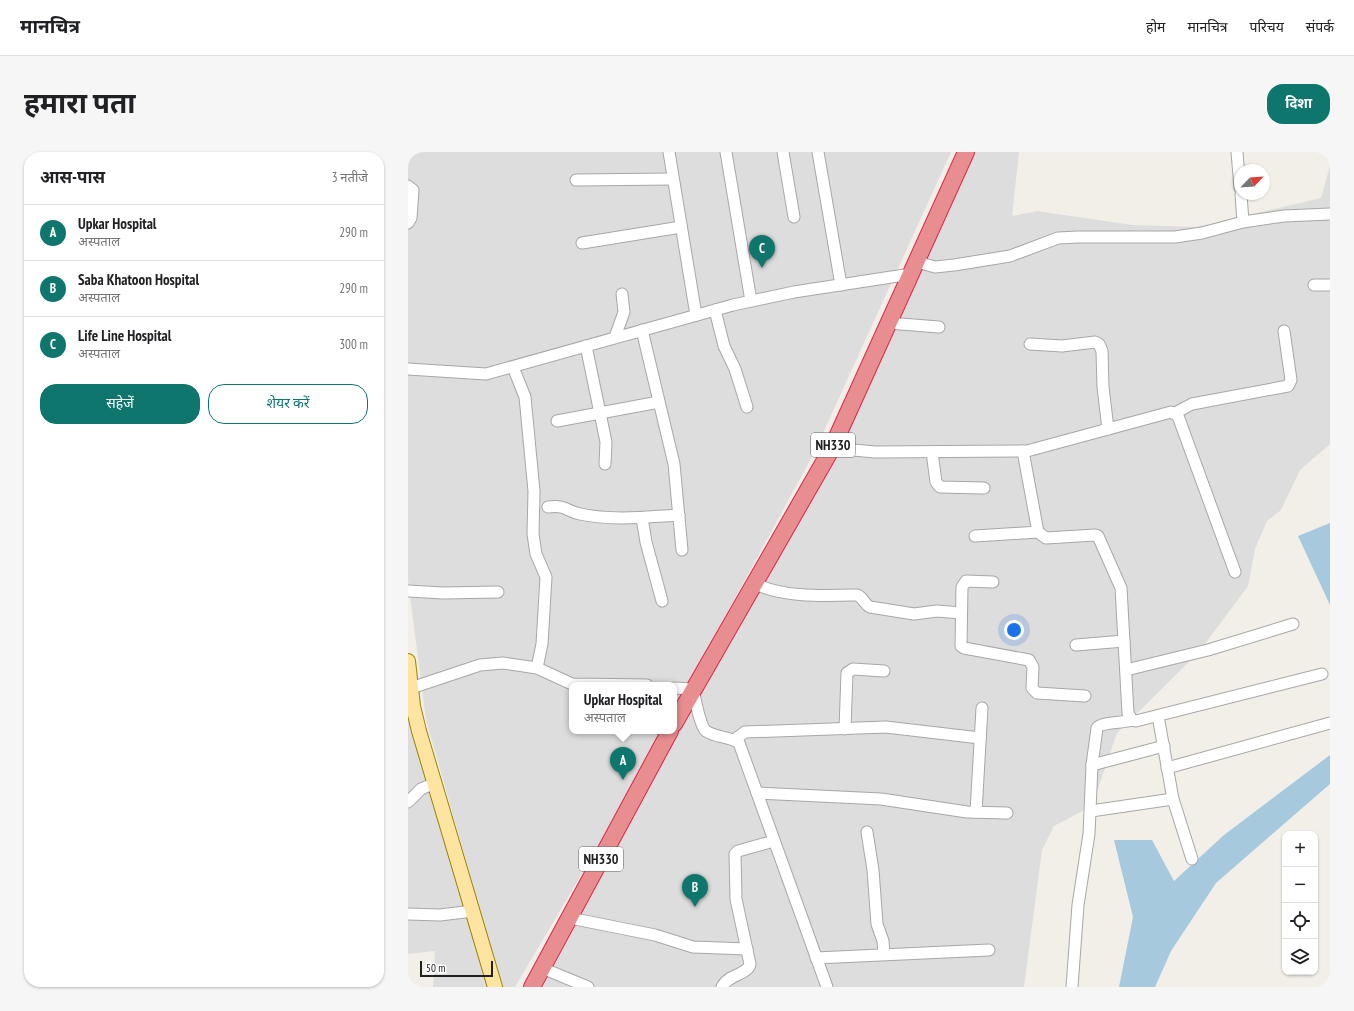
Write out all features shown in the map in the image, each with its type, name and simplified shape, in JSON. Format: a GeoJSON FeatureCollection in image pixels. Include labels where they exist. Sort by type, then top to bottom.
{"type":"FeatureCollection","features":[{"type":"Feature","properties":{"kind":"highway","name":"NH330"},"geometry":{"type":"LineString","coordinates":[[677,718],[832,448],[966,152]]}},
{"type":"Feature","properties":{"kind":"highway","name":"NH330"},"geometry":{"type":"LineString","coordinates":[[532,987],[668,734]]}},
{"type":"Feature","properties":{"kind":"main road"},"geometry":{"type":"LineString","coordinates":[[408,661],[411,688],[419,731],[474,911],[495,987]]}},
{"type":"Feature","properties":{"kind":"street"},"geometry":{"type":"LineString","coordinates":[[669,152],[696,315]]}},
{"type":"Feature","properties":{"kind":"street"},"geometry":{"type":"LineString","coordinates":[[726,152],[751,301]]}},
{"type":"Feature","properties":{"kind":"street"},"geometry":{"type":"LineString","coordinates":[[783,152],[794,217]]}},
{"type":"Feature","properties":{"kind":"street"},"geometry":{"type":"LineString","coordinates":[[818,152],[841,285]]}},
{"type":"Feature","properties":{"kind":"street"},"geometry":{"type":"LineString","coordinates":[[1237,152],[1238,164]]}},
{"type":"Feature","properties":{"kind":"street"},"geometry":{"type":"LineString","coordinates":[[576,180],[673,179]]}},
{"type":"Feature","properties":{"kind":"street"},"geometry":{"type":"LineString","coordinates":[[408,186],[413,190],[409,220]]}},
{"type":"Feature","properties":{"kind":"street"},"geometry":{"type":"LineString","coordinates":[[1241,200],[1243,222]]}},
{"type":"Feature","properties":{"kind":"street"},"geometry":{"type":"LineString","coordinates":[[408,369],[486,374],[615,337],[751,301],[841,285],[914,268],[954,265],[1010,256],[1058,238],[1078,236],[1175,237],[1202,233],[1243,222],[1284,216],[1330,214]]}},
{"type":"Feature","properties":{"kind":"street"},"geometry":{"type":"LineString","coordinates":[[582,243],[681,227]]}},
{"type":"Feature","properties":{"kind":"street"},"geometry":{"type":"LineString","coordinates":[[1314,285],[1330,285]]}},
{"type":"Feature","properties":{"kind":"street"},"geometry":{"type":"LineString","coordinates":[[615,337],[624,312],[622,294]]}},
{"type":"Feature","properties":{"kind":"street"},"geometry":{"type":"LineString","coordinates":[[715,310],[724,346],[735,369],[747,407]]}},
{"type":"Feature","properties":{"kind":"street"},"geometry":{"type":"LineString","coordinates":[[888,323],[939,327]]}},
{"type":"Feature","properties":{"kind":"street"},"geometry":{"type":"LineString","coordinates":[[642,330],[674,464],[682,550]]}},
{"type":"Feature","properties":{"kind":"street"},"geometry":{"type":"LineString","coordinates":[[832,448],[862,451],[932,452],[1036,450],[1170,412],[1175,413],[1192,404],[1288,386],[1290,380],[1284,331]]}},
{"type":"Feature","properties":{"kind":"street"},"geometry":{"type":"LineString","coordinates":[[1030,344],[1057,346],[1096,342],[1099,344],[1102,351],[1103,387],[1108,429]]}},
{"type":"Feature","properties":{"kind":"street"},"geometry":{"type":"LineString","coordinates":[[586,346],[598,414],[606,442],[605,464]]}},
{"type":"Feature","properties":{"kind":"street"},"geometry":{"type":"LineString","coordinates":[[513,367],[525,397],[534,491],[533,534],[536,554],[546,577],[542,644],[537,668]]}},
{"type":"Feature","properties":{"kind":"street"},"geometry":{"type":"LineString","coordinates":[[557,421],[659,402]]}},
{"type":"Feature","properties":{"kind":"street"},"geometry":{"type":"LineString","coordinates":[[1175,413],[1178,416],[1235,572]]}},
{"type":"Feature","properties":{"kind":"street"},"geometry":{"type":"LineString","coordinates":[[1023,451],[1038,532]]}},
{"type":"Feature","properties":{"kind":"street"},"geometry":{"type":"LineString","coordinates":[[932,452],[936,482],[940,487],[984,488]]}},
{"type":"Feature","properties":{"kind":"street"},"geometry":{"type":"LineString","coordinates":[[548,507],[561,506],[580,514],[625,518],[679,515]]}},
{"type":"Feature","properties":{"kind":"street"},"geometry":{"type":"LineString","coordinates":[[642,518],[646,542],[662,601]]}},
{"type":"Feature","properties":{"kind":"street"},"geometry":{"type":"LineString","coordinates":[[975,536],[1038,532],[1046,538],[1098,536],[1121,588],[1128,713],[1132,720]]}},
{"type":"Feature","properties":{"kind":"street"},"geometry":{"type":"LineString","coordinates":[[993,582],[963,583],[961,643],[964,648],[1029,660],[1033,667],[1032,688],[1038,693],[1085,696]]}},
{"type":"Feature","properties":{"kind":"street"},"geometry":{"type":"LineString","coordinates":[[754,583],[772,591],[830,596],[857,594],[870,607],[914,614],[937,611],[961,613]]}},
{"type":"Feature","properties":{"kind":"street"},"geometry":{"type":"LineString","coordinates":[[408,591],[443,593],[498,592]]}},
{"type":"Feature","properties":{"kind":"street"},"geometry":{"type":"LineString","coordinates":[[1126,670],[1208,650],[1293,624]]}},
{"type":"Feature","properties":{"kind":"street"},"geometry":{"type":"LineString","coordinates":[[1076,644],[1124,641]]}},
{"type":"Feature","properties":{"kind":"street"},"geometry":{"type":"LineString","coordinates":[[411,688],[480,665],[503,663],[537,668],[569,683]]}},
{"type":"Feature","properties":{"kind":"street"},"geometry":{"type":"LineString","coordinates":[[845,729],[847,673],[853,669],[884,670]]}},
{"type":"Feature","properties":{"kind":"street"},"geometry":{"type":"LineString","coordinates":[[1072,987],[1078,905],[1090,811],[1092,765],[1097,728],[1099,724],[1122,723],[1132,720],[1136,721],[1322,674]]}},
{"type":"Feature","properties":{"kind":"street"},"geometry":{"type":"LineString","coordinates":[[677,688],[693,689],[702,725],[706,731],[739,743],[827,987]]}},
{"type":"Feature","properties":{"kind":"street"},"geometry":{"type":"LineString","coordinates":[[976,812],[982,708]]}},
{"type":"Feature","properties":{"kind":"street"},"geometry":{"type":"LineString","coordinates":[[1158,716],[1173,799],[1192,859]]}},
{"type":"Feature","properties":{"kind":"street"},"geometry":{"type":"LineString","coordinates":[[1167,768],[1330,723]]}},
{"type":"Feature","properties":{"kind":"street"},"geometry":{"type":"LineString","coordinates":[[734,740],[745,732],[891,727],[980,738]]}},
{"type":"Feature","properties":{"kind":"street"},"geometry":{"type":"LineString","coordinates":[[1092,765],[1164,746]]}},
{"type":"Feature","properties":{"kind":"street"},"geometry":{"type":"LineString","coordinates":[[408,802],[421,789],[435,783]]}},
{"type":"Feature","properties":{"kind":"street"},"geometry":{"type":"LineString","coordinates":[[757,793],[881,799],[976,812],[1007,813]]}},
{"type":"Feature","properties":{"kind":"street"},"geometry":{"type":"LineString","coordinates":[[1090,811],[1173,799]]}},
{"type":"Feature","properties":{"kind":"street"},"geometry":{"type":"LineString","coordinates":[[867,832],[873,870],[877,924],[883,942],[884,954]]}},
{"type":"Feature","properties":{"kind":"street"},"geometry":{"type":"LineString","coordinates":[[722,987],[730,977],[749,968],[750,964],[736,899],[734,854],[738,851],[774,841]]}},
{"type":"Feature","properties":{"kind":"street"},"geometry":{"type":"LineString","coordinates":[[408,914],[440,915],[474,911]]}},
{"type":"Feature","properties":{"kind":"street"},"geometry":{"type":"LineString","coordinates":[[570,918],[655,935],[693,947],[747,949]]}},
{"type":"Feature","properties":{"kind":"street"},"geometry":{"type":"LineString","coordinates":[[816,958],[989,950]]}},
{"type":"Feature","properties":{"kind":"street"},"geometry":{"type":"LineString","coordinates":[[542,968],[588,987]]}},
{"type":"Feature","properties":{"kind":"shaded area"},"geometry":{"type":"Polygon","coordinates":[[[408,152],[951,152],[813,455],[677,704],[677,682],[569,682],[569,734],[660,734],[617,814],[515,987],[502,987],[426,720],[408,580],[408,152]]]}},
{"type":"Feature","properties":{"kind":"shaded area"},"geometry":{"type":"Polygon","coordinates":[[[966,152],[1019,152],[1012,216],[1037,211],[1132,225],[1197,227],[1321,198],[1330,166],[1330,444],[1300,470],[1281,510],[1267,521],[1255,549],[1248,586],[1199,652],[1117,733],[1092,806],[1054,826],[1042,850],[1024,987],[543,987],[784,533],[966,152]]]}},
{"type":"Feature","properties":{"kind":"shaded area"},"geometry":{"type":"Polygon","coordinates":[[[408,696],[487,987],[433,987],[435,951],[408,954],[408,696]]]}},
{"type":"Feature","properties":{"kind":"water"},"geometry":{"type":"Polygon","coordinates":[[[1330,523],[1330,605],[1298,536],[1330,523]]]}},
{"type":"Feature","properties":{"kind":"water"},"geometry":{"type":"Polygon","coordinates":[[[1330,755],[1330,784],[1216,883],[1171,951],[1155,987],[1119,987],[1133,917],[1114,840],[1152,840],[1174,881],[1224,835],[1330,755]]]}},
{"type":"Feature","properties":{"kind":"place","name":"Life Line Hospital"},"geometry":{"type":"Point","coordinates":[762,268]}},
{"type":"Feature","properties":{"kind":"place","name":"Upkar Hospital"},"geometry":{"type":"Point","coordinates":[623,780]}},
{"type":"Feature","properties":{"kind":"place","name":"Saba Khatoon Hospital"},"geometry":{"type":"Point","coordinates":[695,907]}}]}
